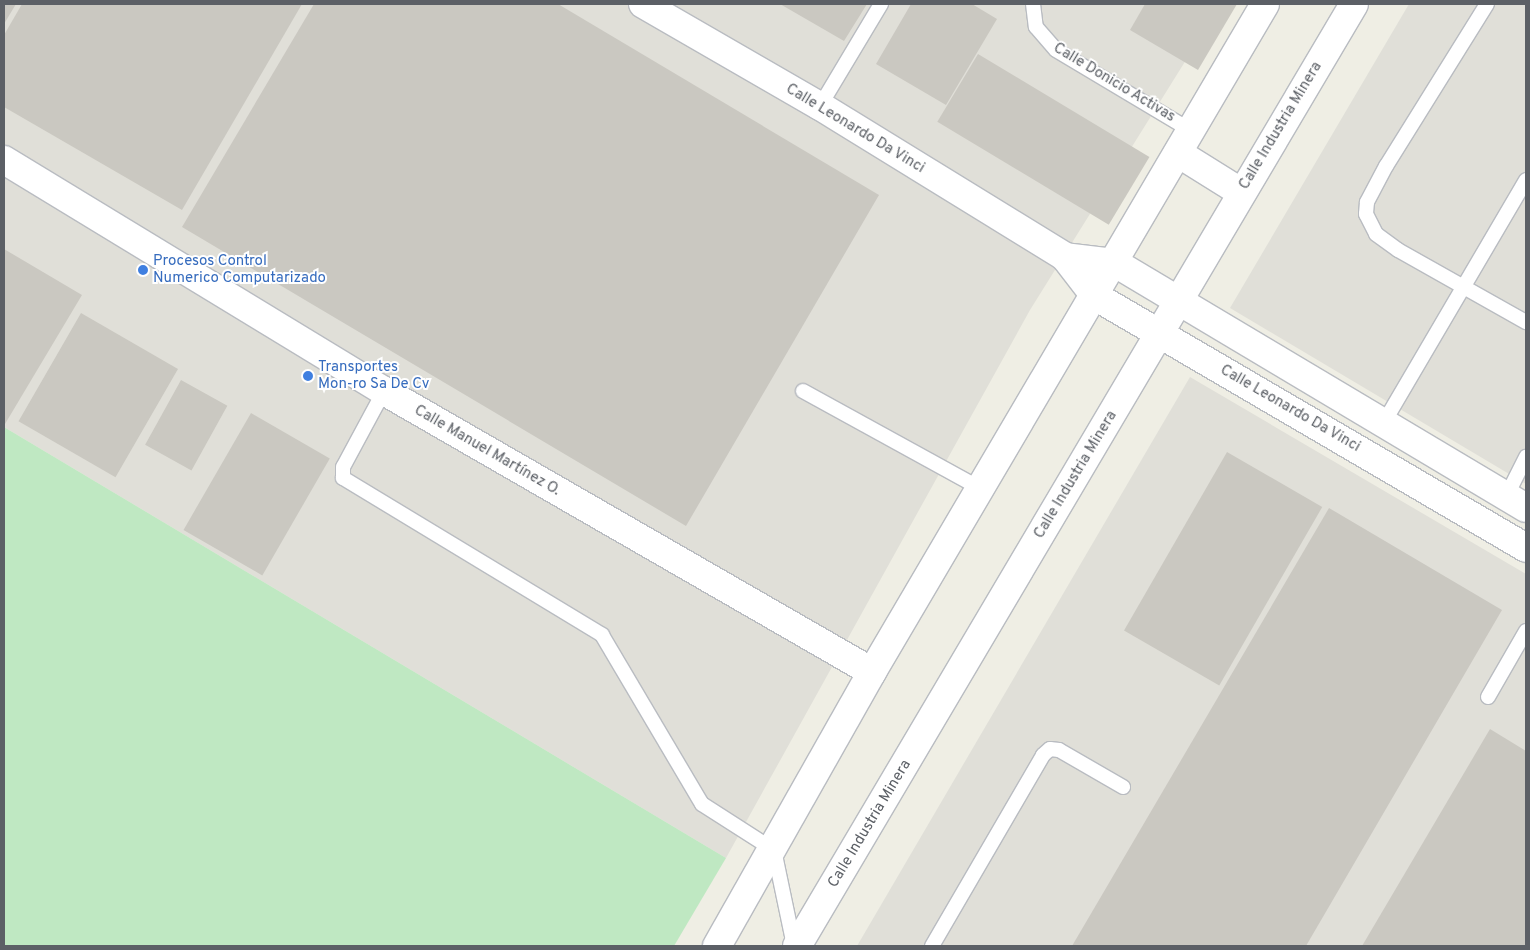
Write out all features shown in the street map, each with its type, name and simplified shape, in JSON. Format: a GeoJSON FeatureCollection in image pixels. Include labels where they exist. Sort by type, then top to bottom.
{"type":"FeatureCollection","features":[{"type":"Feature","properties":{"kind":"main road"},"geometry":{"type":"LineString","coordinates":[[716,946],[774,850],[872,672],[1115,263],[1265,4]]}},
{"type":"Feature","properties":{"kind":"main road","name":"Calle Industria Minera"},"geometry":{"type":"LineString","coordinates":[[796,946],[1354,4]]}},
{"type":"Feature","properties":{"kind":"main road","name":"Calle Leonardo Da Vinci"},"geometry":{"type":"LineString","coordinates":[[650,5],[820,106],[1065,257],[1095,296],[1526,548]]}},
{"type":"Feature","properties":{"kind":"main road"},"geometry":{"type":"LineString","coordinates":[[1185,142],[1242,193]]}},
{"type":"Feature","properties":{"kind":"main road","name":"Calle Manuel Martínez O."},"geometry":{"type":"LineString","coordinates":[[4,160],[384,391],[872,672]]}},
{"type":"Feature","properties":{"kind":"main road","name":"Calle Leonardo Da Vinci"},"geometry":{"type":"LineString","coordinates":[[1065,257],[1115,263],[1516,503]]}},
{"type":"Feature","properties":{"kind":"lane"},"geometry":{"type":"LineString","coordinates":[[820,106],[881,4]]}},
{"type":"Feature","properties":{"kind":"lane","name":"Calle Donicio Activas"},"geometry":{"type":"LineString","coordinates":[[1033,4],[1036,27],[1046,42],[1185,142]]}},
{"type":"Feature","properties":{"kind":"lane"},"geometry":{"type":"LineString","coordinates":[[1487,4],[1386,166],[1367,202],[1366,214],[1376,234],[1462,287],[1526,322]]}},
{"type":"Feature","properties":{"kind":"lane"},"geometry":{"type":"LineString","coordinates":[[1383,424],[1526,180]]}},
{"type":"Feature","properties":{"kind":"lane"},"geometry":{"type":"LineString","coordinates":[[384,391],[343,467],[343,478],[602,635],[702,804],[774,850],[796,946]]}},
{"type":"Feature","properties":{"kind":"lane"},"geometry":{"type":"LineString","coordinates":[[803,391],[981,489]]}},
{"type":"Feature","properties":{"kind":"lane"},"geometry":{"type":"LineString","coordinates":[[1516,503],[1526,457]]}},
{"type":"Feature","properties":{"kind":"lane"},"geometry":{"type":"LineString","coordinates":[[1488,697],[1526,631]]}},
{"type":"Feature","properties":{"kind":"lane"},"geometry":{"type":"LineString","coordinates":[[932,946],[1043,755],[1050,749],[1059,750],[1123,787]]}},
{"type":"Feature","properties":{"kind":"shaded area"},"geometry":{"type":"Polygon","coordinates":[[[4,4],[1221,4],[1030,310],[726,858],[4,427],[4,4]]]}},
{"type":"Feature","properties":{"kind":"shaded area"},"geometry":{"type":"Polygon","coordinates":[[[1409,4],[1526,4],[1526,484],[1230,308],[1409,4]]]}},
{"type":"Feature","properties":{"kind":"shaded area"},"geometry":{"type":"Polygon","coordinates":[[[1190,377],[1526,574],[1526,946],[857,946],[1190,377]]]}},
{"type":"Feature","properties":{"kind":"green space"},"geometry":{"type":"Polygon","coordinates":[[[4,427],[726,858],[674,946],[4,946],[4,427]]]}},
{"type":"Feature","properties":{"kind":"building"},"geometry":{"type":"Polygon","coordinates":[[[4,4],[16,4],[4,24],[4,4]]]}},
{"type":"Feature","properties":{"kind":"building"},"geometry":{"type":"Polygon","coordinates":[[[22,4],[302,4],[182,210],[4,107],[4,35],[22,4]]]}},
{"type":"Feature","properties":{"kind":"building"},"geometry":{"type":"Polygon","coordinates":[[[314,4],[558,4],[879,195],[686,526],[182,227],[314,4]]]}},
{"type":"Feature","properties":{"kind":"building"},"geometry":{"type":"Polygon","coordinates":[[[780,4],[867,4],[844,41],[780,4]]]}},
{"type":"Feature","properties":{"kind":"building"},"geometry":{"type":"Polygon","coordinates":[[[911,4],[972,4],[997,19],[946,105],[876,64],[911,4]]]}},
{"type":"Feature","properties":{"kind":"building"},"geometry":{"type":"Polygon","coordinates":[[[1145,4],[1237,4],[1198,70],[1130,30],[1145,4]]]}},
{"type":"Feature","properties":{"kind":"building"},"geometry":{"type":"Polygon","coordinates":[[[978,54],[1149,157],[1109,225],[937,122],[978,54]]]}},
{"type":"Feature","properties":{"kind":"building"},"geometry":{"type":"Polygon","coordinates":[[[4,249],[82,295],[5,424],[4,424],[4,249]]]}},
{"type":"Feature","properties":{"kind":"building"},"geometry":{"type":"Polygon","coordinates":[[[81,313],[178,369],[115,477],[18,421],[81,313]]]}},
{"type":"Feature","properties":{"kind":"building"},"geometry":{"type":"Polygon","coordinates":[[[181,380],[227,406],[191,470],[145,445],[181,380]]]}},
{"type":"Feature","properties":{"kind":"building"},"geometry":{"type":"Polygon","coordinates":[[[251,413],[330,458],[262,575],[184,530],[251,413]]]}},
{"type":"Feature","properties":{"kind":"building"},"geometry":{"type":"Polygon","coordinates":[[[1227,452],[1322,507],[1219,685],[1124,630],[1227,452]]]}},
{"type":"Feature","properties":{"kind":"building"},"geometry":{"type":"Polygon","coordinates":[[[1329,508],[1502,610],[1306,946],[1072,946],[1329,508]]]}},
{"type":"Feature","properties":{"kind":"building"},"geometry":{"type":"Polygon","coordinates":[[[1490,729],[1526,751],[1526,946],[1362,946],[1490,729]]]}},
{"type":"Feature","properties":{"kind":"place","name":"Procesos Control Numerico Computarizado"},"geometry":{"type":"Point","coordinates":[143,270]}},
{"type":"Feature","properties":{"kind":"place","name":"Transportes Mon-ro Sa De Cv"},"geometry":{"type":"Point","coordinates":[308,376]}}]}
